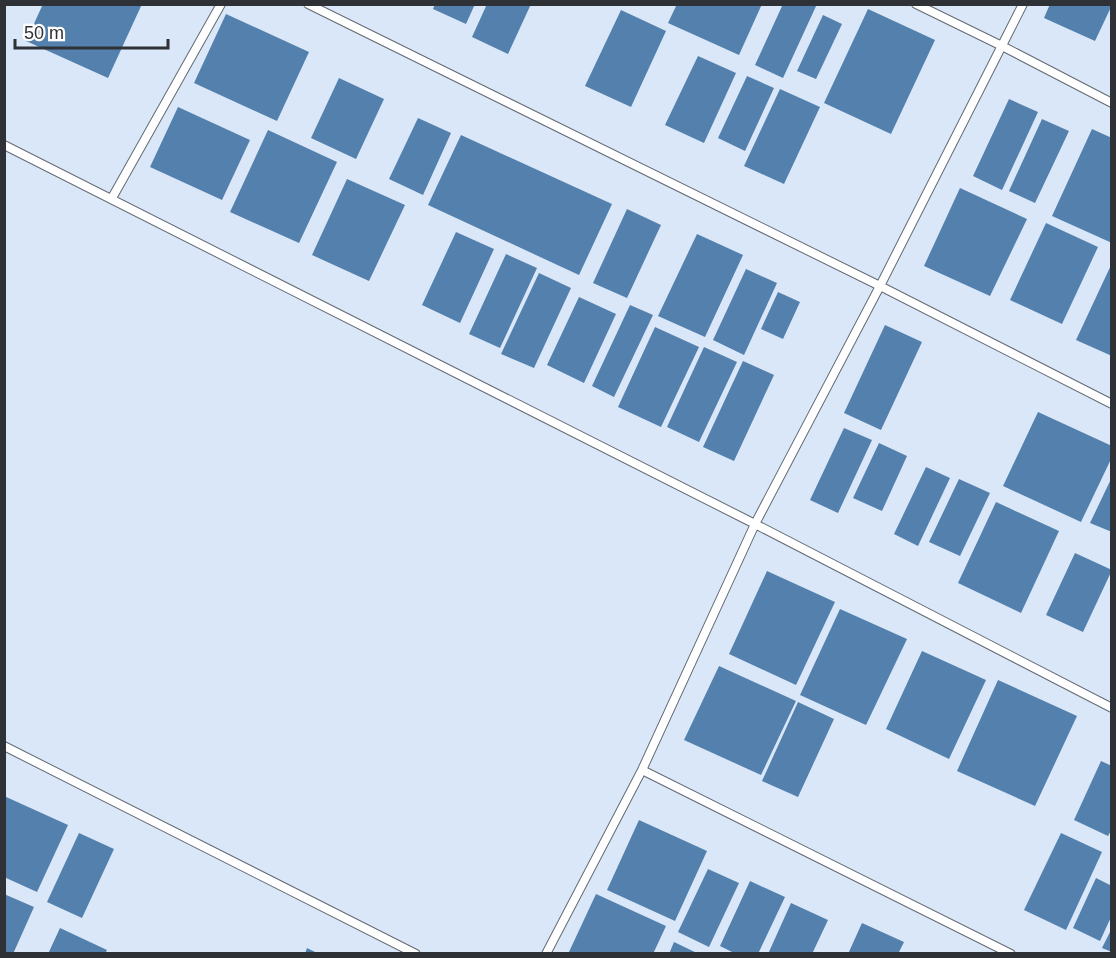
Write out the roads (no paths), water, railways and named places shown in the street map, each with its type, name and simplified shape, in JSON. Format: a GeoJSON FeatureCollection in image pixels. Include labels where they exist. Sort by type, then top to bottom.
{"type":"FeatureCollection","features":[{"type":"Feature","properties":{"kind":"lane"},"geometry":{"type":"LineString","coordinates":[[112,198],[220,4]]}},
{"type":"Feature","properties":{"kind":"lane"},"geometry":{"type":"LineString","coordinates":[[308,4],[880,286],[1112,404]]}},
{"type":"Feature","properties":{"kind":"lane"},"geometry":{"type":"LineString","coordinates":[[916,4],[1112,103]]}},
{"type":"Feature","properties":{"kind":"lane"},"geometry":{"type":"LineString","coordinates":[[546,954],[642,770],[755,524],[880,286],[1023,4]]}},
{"type":"Feature","properties":{"kind":"lane"},"geometry":{"type":"LineString","coordinates":[[4,145],[755,524],[1112,708]]}},
{"type":"Feature","properties":{"kind":"lane"},"geometry":{"type":"LineString","coordinates":[[4,746],[416,954]]}},
{"type":"Feature","properties":{"kind":"lane"},"geometry":{"type":"LineString","coordinates":[[642,770],[1011,954]]}}]}
